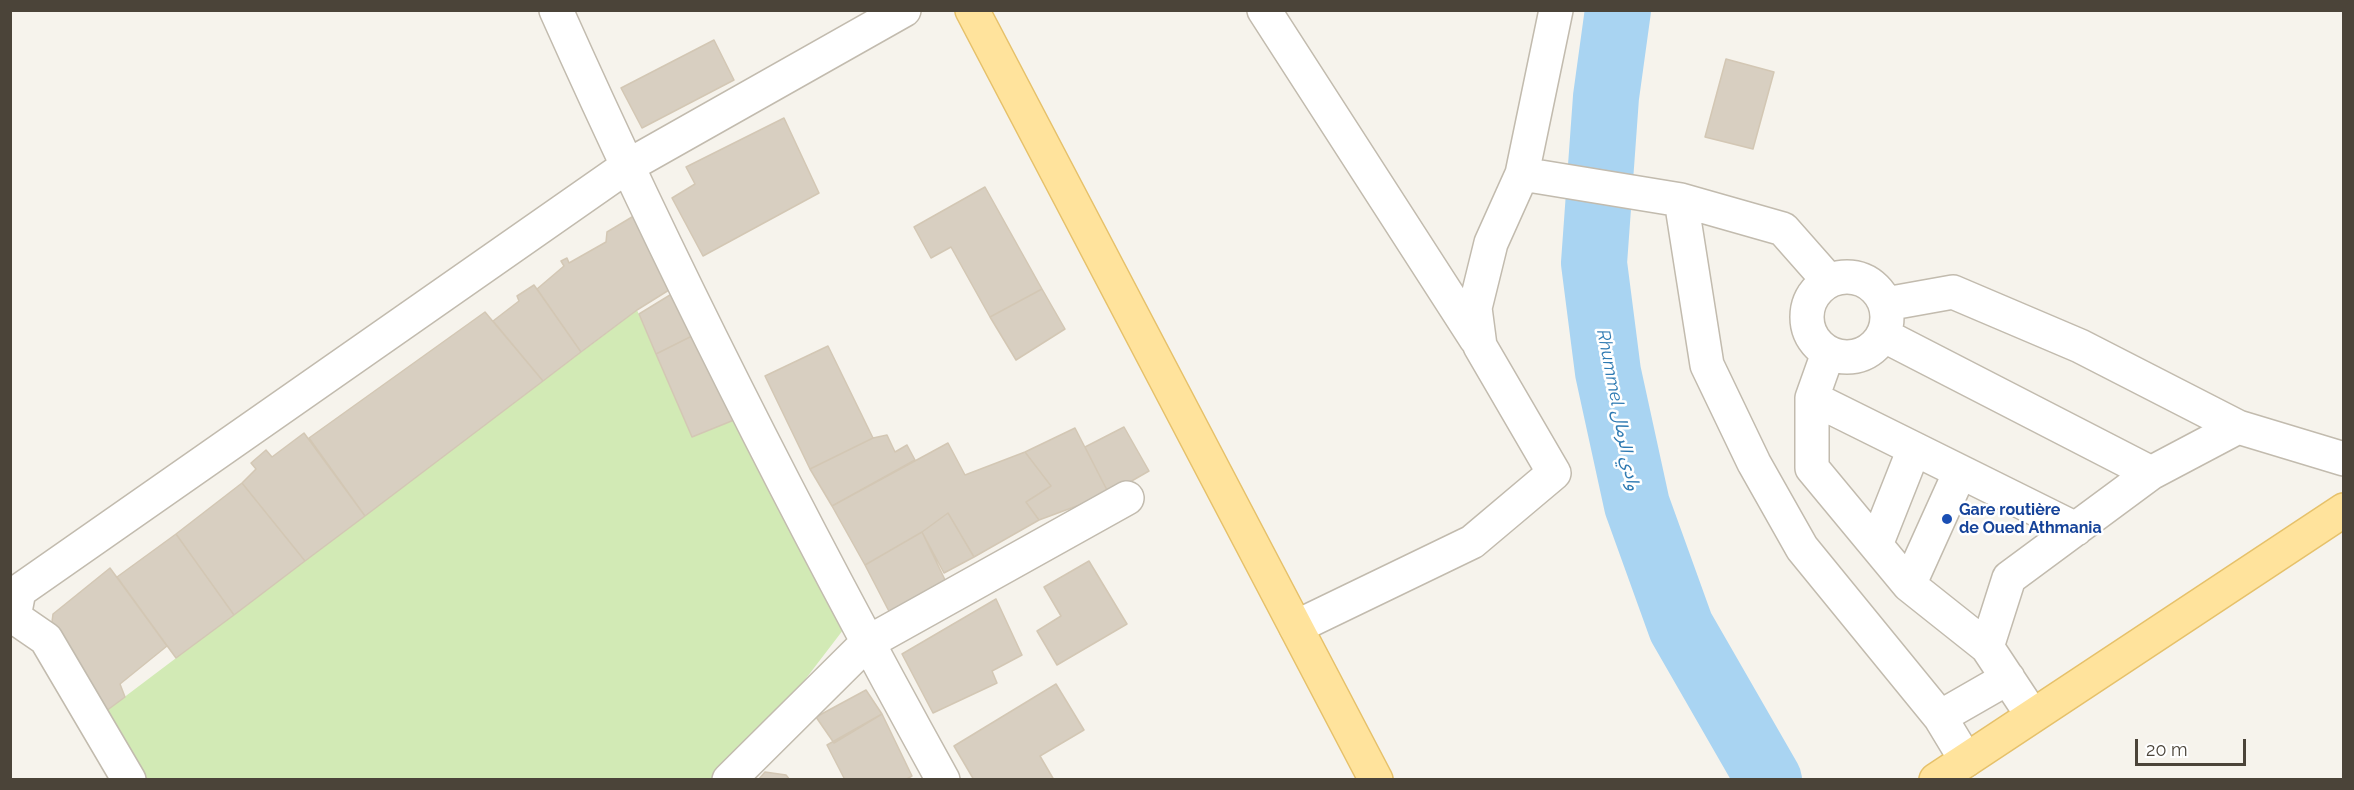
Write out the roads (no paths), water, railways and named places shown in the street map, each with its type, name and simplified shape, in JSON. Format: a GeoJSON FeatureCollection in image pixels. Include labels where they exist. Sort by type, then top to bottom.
{"type":"FeatureCollection","features":[{"type":"Feature","properties":{"kind":"main road"},"geometry":{"type":"LineString","coordinates":[[972,10],[1376,780]]}},
{"type":"Feature","properties":{"kind":"main road"},"geometry":{"type":"LineString","coordinates":[[1936,780],[2343,510]]}},
{"type":"Feature","properties":{"kind":"street"},"geometry":{"type":"LineString","coordinates":[[556,10],[626,166],[867,643],[943,780]]}},
{"type":"Feature","properties":{"kind":"street"},"geometry":{"type":"LineString","coordinates":[[129,780],[46,639],[14,617],[19,591],[626,166],[904,10]]}},
{"type":"Feature","properties":{"kind":"street"},"geometry":{"type":"LineString","coordinates":[[1264,10],[1480,346],[1554,473],[1472,542],[1296,627]]}},
{"type":"Feature","properties":{"kind":"street"},"geometry":{"type":"LineString","coordinates":[[1480,346],[1475,308],[1488,253],[1522,174],[1556,10]]}},
{"type":"Feature","properties":{"kind":"street"},"geometry":{"type":"LineString","coordinates":[[1522,174],[1665,197],[1783,229],[1828,280]]}},
{"type":"Feature","properties":{"kind":"street"},"geometry":{"type":"LineString","coordinates":[[1665,197],[1707,364],[1754,463],[1802,548],[1940,717],[1966,759]]}},
{"type":"Feature","properties":{"kind":"street"},"geometry":{"type":"LineString","coordinates":[[1845,276],[1863,279],[1877,289],[1884,320],[1873,348],[1859,355],[1843,357],[1828,353],[1814,342],[1807,325],[1807,308],[1814,291],[1828,280],[1845,276]]}},
{"type":"Feature","properties":{"kind":"street"},"geometry":{"type":"LineString","coordinates":[[1884,320],[1953,291],[2080,346],[2238,428],[2343,459]]}},
{"type":"Feature","properties":{"kind":"street"},"geometry":{"type":"LineString","coordinates":[[1884,320],[2151,473]]}},
{"type":"Feature","properties":{"kind":"street"},"geometry":{"type":"LineString","coordinates":[[1828,353],[1812,398],[1812,468],[1909,585],[1987,647],[2032,716]]}},
{"type":"Feature","properties":{"kind":"street"},"geometry":{"type":"LineString","coordinates":[[1812,398],[2076,529]]}},
{"type":"Feature","properties":{"kind":"street"},"geometry":{"type":"LineString","coordinates":[[1987,647],[2010,578],[2151,473],[2238,428]]}},
{"type":"Feature","properties":{"kind":"street"},"geometry":{"type":"LineString","coordinates":[[1876,545],[1914,449]]}},
{"type":"Feature","properties":{"kind":"street"},"geometry":{"type":"LineString","coordinates":[[1909,585],[1960,472]]}},
{"type":"Feature","properties":{"kind":"street"},"geometry":{"type":"LineString","coordinates":[[729,780],[867,643],[1127,498]]}},
{"type":"Feature","properties":{"kind":"street"},"geometry":{"type":"LineString","coordinates":[[1940,717],[2008,678]]}},
{"type":"Feature","properties":{"kind":"waterway","name":"Rhummel وادي الرمال"},"geometry":{"type":"LineString","coordinates":[[1618,10],[1606,97],[1594,263],[1608,372],[1637,505],[1681,627],[1769,780]]}},
{"type":"Feature","properties":{"kind":"place","name":"Gare routière de Oued Athmania"},"geometry":{"type":"Point","coordinates":[1947,519]}}]}
